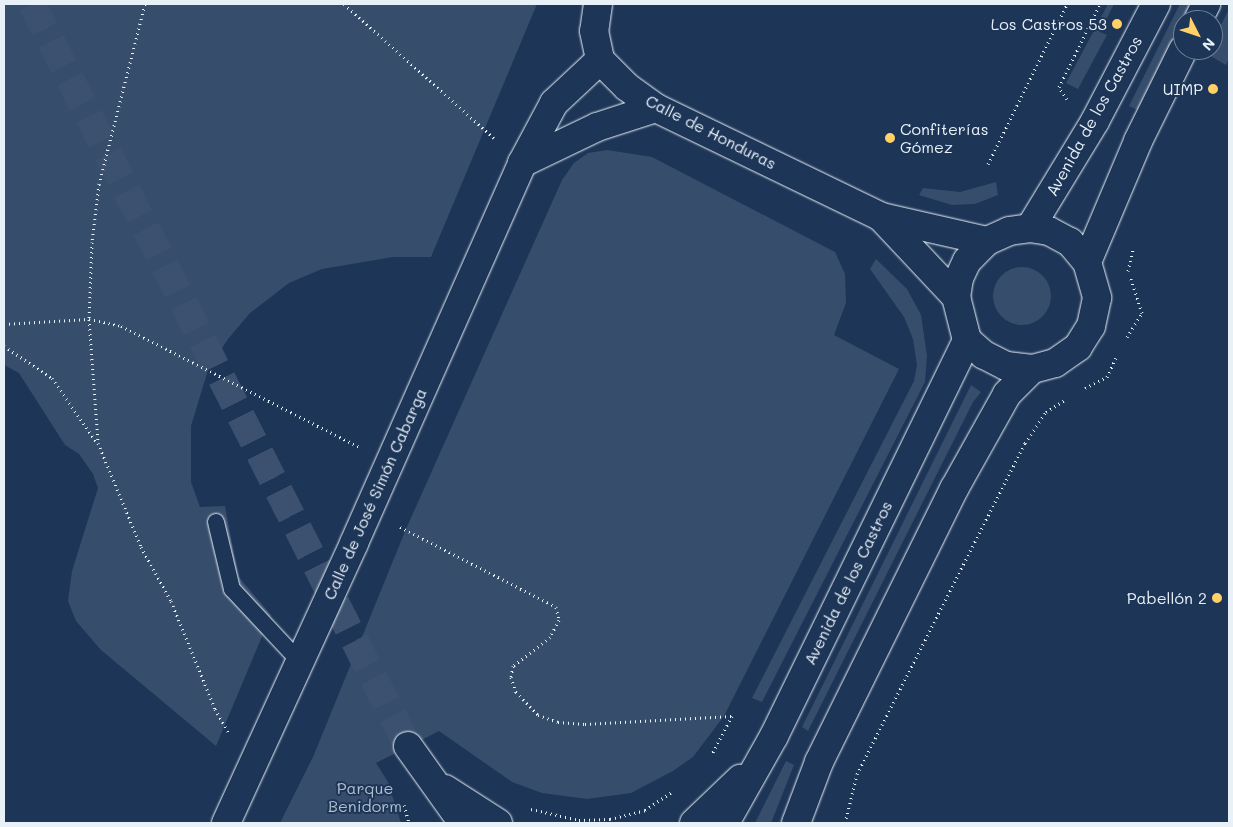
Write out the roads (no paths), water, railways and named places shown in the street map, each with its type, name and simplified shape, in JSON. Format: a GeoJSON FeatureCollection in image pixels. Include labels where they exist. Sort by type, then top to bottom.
{"type":"FeatureCollection","features":[{"type":"Feature","properties":{"kind":"main road"},"geometry":{"type":"LineString","coordinates":[[598,4],[594,31],[600,60]]}},
{"type":"Feature","properties":{"kind":"main road","name":"Avenida de los Castros"},"geometry":{"type":"LineString","coordinates":[[1030,228],[1095,121],[1156,4]]}},
{"type":"Feature","properties":{"kind":"main road","name":"Calle de Honduras"},"geometry":{"type":"LineString","coordinates":[[600,60],[620,81],[656,108],[881,217],[987,240]]}},
{"type":"Feature","properties":{"kind":"main road","name":"Calle de José Simón Cabarga"},"geometry":{"type":"LineString","coordinates":[[226,823],[368,511],[522,163],[554,103],[600,60]]}},
{"type":"Feature","properties":{"kind":"main road"},"geometry":{"type":"LineString","coordinates":[[1087,262],[1138,141],[1178,60]]}},
{"type":"Feature","properties":{"kind":"main road"},"geometry":{"type":"LineString","coordinates":[[522,163],[597,126],[656,108]]}},
{"type":"Feature","properties":{"kind":"main road","name":"Calle de Honduras"},"geometry":{"type":"LineString","coordinates":[[881,217],[956,297]]}},
{"type":"Feature","properties":{"kind":"main road"},"geometry":{"type":"LineString","coordinates":[[1030,228],[1049,231],[1070,242],[1087,262],[1097,298],[1091,326],[1078,347],[1055,363],[1032,369],[1006,366],[984,355],[966,340],[956,297],[959,278],[967,261],[987,240],[1009,231],[1030,228]]}},
{"type":"Feature","properties":{"kind":"main road","name":"Avenida de los Castros"},"geometry":{"type":"LineString","coordinates":[[725,823],[760,759],[966,340]]}},
{"type":"Feature","properties":{"kind":"main road"},"geometry":{"type":"LineString","coordinates":[[796,823],[819,762],[954,489],[1007,394],[1032,369]]}},
{"type":"Feature","properties":{"kind":"main road"},"geometry":{"type":"LineString","coordinates":[[408,746],[430,780],[463,823]]}},
{"type":"Feature","properties":{"kind":"main road"},"geometry":{"type":"LineString","coordinates":[[694,823],[760,759]]}},
{"type":"Feature","properties":{"kind":"main road"},"geometry":{"type":"LineString","coordinates":[[430,780],[442,823]]}},
{"type":"Feature","properties":{"kind":"main road"},"geometry":{"type":"LineString","coordinates":[[430,780],[498,823]]}},
{"type":"Feature","properties":{"kind":"lane"},"geometry":{"type":"LineString","coordinates":[[216,522],[232,589],[300,662]]}},
{"type":"Feature","properties":{"kind":"tunnel"},"geometry":{"type":"LineString","coordinates":[[32,4],[408,746]]}},
{"type":"Feature","properties":{"kind":"place","name":"Los Castros 53"},"geometry":{"type":"Point","coordinates":[1117,24]}},
{"type":"Feature","properties":{"kind":"place","name":"UIMP"},"geometry":{"type":"Point","coordinates":[1213,89]}},
{"type":"Feature","properties":{"kind":"place","name":"Confiterías Gómez"},"geometry":{"type":"Point","coordinates":[890,138]}},
{"type":"Feature","properties":{"kind":"place","name":"Pabellón 2"},"geometry":{"type":"Point","coordinates":[1217,598]}},
{"type":"Feature","properties":{"kind":"park label","name":"Parque Benidorm"},"geometry":{"type":"Point","coordinates":[365,797]}}]}
